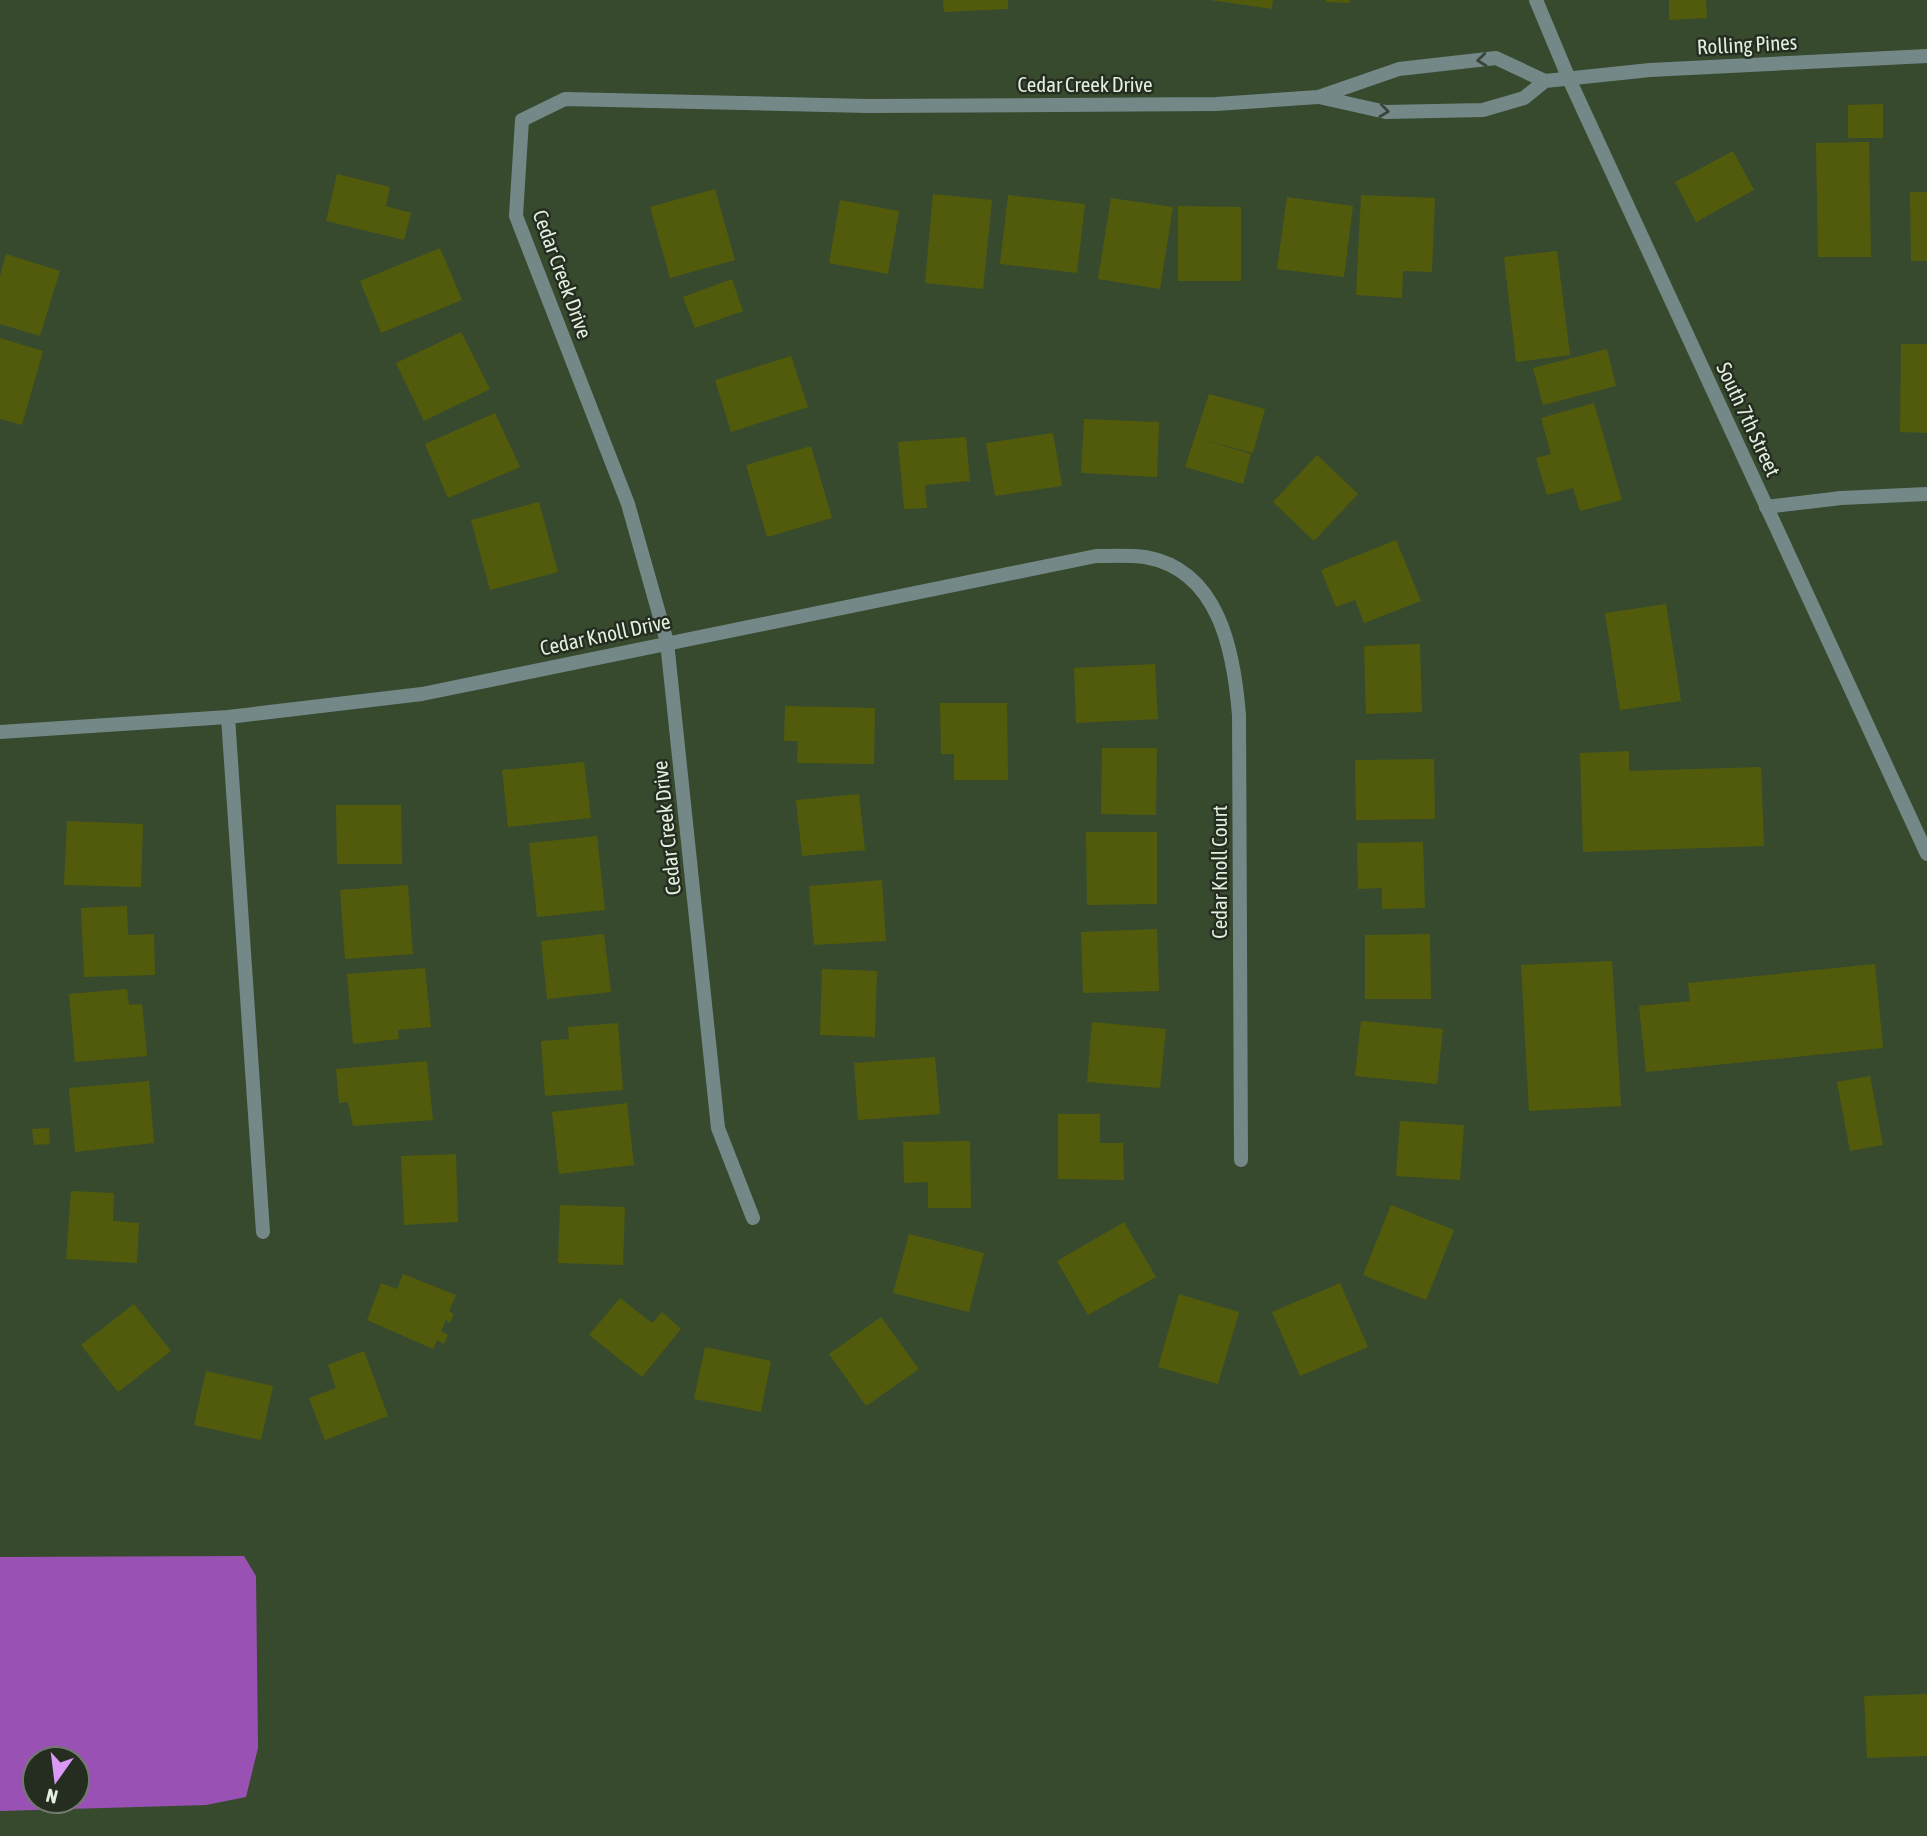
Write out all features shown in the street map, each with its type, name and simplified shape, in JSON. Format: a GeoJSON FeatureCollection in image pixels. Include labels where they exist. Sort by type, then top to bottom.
{"type":"FeatureCollection","features":[{"type":"Feature","properties":{"kind":"street","name":"South 7th Street"},"geometry":{"type":"LineString","coordinates":[[1536,0],[1569,79],[1766,507],[1856,694],[1927,854]]}},
{"type":"Feature","properties":{"kind":"street","name":"Rolling Pines"},"geometry":{"type":"LineString","coordinates":[[1569,79],[1650,70],[1927,56]]}},
{"type":"Feature","properties":{"kind":"street","name":"Cedar Creek Drive"},"geometry":{"type":"LineString","coordinates":[[753,1218],[718,1128],[667,642],[628,504],[516,216],[522,120],[565,99],[882,106],[1216,104],[1318,97],[1399,69],[1496,58],[1545,81],[1569,79]]}},
{"type":"Feature","properties":{"kind":"street","name":"Cedar Creek Drive"},"geometry":{"type":"LineString","coordinates":[[1318,97],[1386,112],[1483,110],[1524,98],[1545,81]]}},
{"type":"Feature","properties":{"kind":"street"},"geometry":{"type":"LineString","coordinates":[[1766,507],[1841,498],[1927,494]]}},
{"type":"Feature","properties":{"kind":"street","name":"Cedar Knoll Drive"},"geometry":{"type":"LineString","coordinates":[[0,733],[228,717],[422,694],[1096,556],[1146,557],[1178,569],[1203,592]]}},
{"type":"Feature","properties":{"kind":"street","name":"Cedar Knoll Court"},"geometry":{"type":"LineString","coordinates":[[1203,592],[1226,636],[1235,666],[1239,715],[1241,1160]]}},
{"type":"Feature","properties":{"kind":"street"},"geometry":{"type":"LineString","coordinates":[[228,717],[263,1232]]}},
{"type":"Feature","properties":{"kind":"shaded area"},"geometry":{"type":"Polygon","coordinates":[[[244,1556],[256,1576],[258,1748],[246,1797],[206,1805],[91,1808],[91,1745],[21,1745],[21,1810],[0,1811],[0,1557],[244,1556]]]}},
{"type":"Feature","properties":{"kind":"building"},"geometry":{"type":"Polygon","coordinates":[[[943,0],[1008,0],[1008,9],[944,12],[943,0]]]}},
{"type":"Feature","properties":{"kind":"building"},"geometry":{"type":"Polygon","coordinates":[[[1210,0],[1273,0],[1272,9],[1210,0]]]}},
{"type":"Feature","properties":{"kind":"building"},"geometry":{"type":"Polygon","coordinates":[[[1350,0],[1350,3],[1326,2],[1350,0]]]}},
{"type":"Feature","properties":{"kind":"building"},"geometry":{"type":"Polygon","coordinates":[[[1669,0],[1706,0],[1707,18],[1669,20],[1669,0]]]}},
{"type":"Feature","properties":{"kind":"building"},"geometry":{"type":"Polygon","coordinates":[[[1883,104],[1883,138],[1848,138],[1848,105],[1883,104]]]}},
{"type":"Feature","properties":{"kind":"building"},"geometry":{"type":"Polygon","coordinates":[[[1869,142],[1871,257],[1818,257],[1816,143],[1869,142]]]}},
{"type":"Feature","properties":{"kind":"building"},"geometry":{"type":"Polygon","coordinates":[[[1733,151],[1754,190],[1696,222],[1675,182],[1733,151]]]}},
{"type":"Feature","properties":{"kind":"building"},"geometry":{"type":"Polygon","coordinates":[[[337,174],[390,187],[386,206],[411,213],[404,240],[326,221],[337,174]]]}},
{"type":"Feature","properties":{"kind":"building"},"geometry":{"type":"Polygon","coordinates":[[[715,189],[735,260],[670,278],[650,207],[715,189]]]}},
{"type":"Feature","properties":{"kind":"building"},"geometry":{"type":"Polygon","coordinates":[[[1910,192],[1927,192],[1927,261],[1911,261],[1910,192]]]}},
{"type":"Feature","properties":{"kind":"building"},"geometry":{"type":"Polygon","coordinates":[[[933,194],[992,200],[983,289],[925,283],[933,194]]]}},
{"type":"Feature","properties":{"kind":"building"},"geometry":{"type":"Polygon","coordinates":[[[1008,195],[1085,204],[1077,273],[1000,264],[1008,195]]]}},
{"type":"Feature","properties":{"kind":"building"},"geometry":{"type":"Polygon","coordinates":[[[1361,195],[1435,198],[1432,272],[1403,271],[1402,298],[1356,295],[1361,195]]]}},
{"type":"Feature","properties":{"kind":"building"},"geometry":{"type":"Polygon","coordinates":[[[1287,197],[1353,206],[1344,277],[1277,269],[1287,197]]]}},
{"type":"Feature","properties":{"kind":"building"},"geometry":{"type":"Polygon","coordinates":[[[1111,198],[1173,207],[1160,289],[1098,279],[1111,198]]]}},
{"type":"Feature","properties":{"kind":"building"},"geometry":{"type":"Polygon","coordinates":[[[840,200],[899,211],[888,274],[829,263],[840,200]]]}},
{"type":"Feature","properties":{"kind":"building"},"geometry":{"type":"Polygon","coordinates":[[[1178,206],[1241,207],[1241,281],[1178,281],[1178,206]]]}},
{"type":"Feature","properties":{"kind":"building"},"geometry":{"type":"Polygon","coordinates":[[[440,248],[462,300],[381,333],[360,281],[440,248]]]}},
{"type":"Feature","properties":{"kind":"building"},"geometry":{"type":"Polygon","coordinates":[[[1557,251],[1570,355],[1516,362],[1504,257],[1557,251]]]}},
{"type":"Feature","properties":{"kind":"building"},"geometry":{"type":"Polygon","coordinates":[[[6,254],[60,271],[40,336],[0,324],[0,276],[6,254]]]}},
{"type":"Feature","properties":{"kind":"building"},"geometry":{"type":"Polygon","coordinates":[[[732,279],[743,311],[695,328],[683,297],[732,279]]]}},
{"type":"Feature","properties":{"kind":"building"},"geometry":{"type":"Polygon","coordinates":[[[461,332],[490,389],[424,421],[396,363],[461,332]]]}},
{"type":"Feature","properties":{"kind":"building"},"geometry":{"type":"Polygon","coordinates":[[[0,338],[43,351],[22,425],[0,419],[0,338]]]}},
{"type":"Feature","properties":{"kind":"building"},"geometry":{"type":"Polygon","coordinates":[[[1901,344],[1927,344],[1927,433],[1900,432],[1901,344]]]}},
{"type":"Feature","properties":{"kind":"building"},"geometry":{"type":"Polygon","coordinates":[[[1607,349],[1616,386],[1543,405],[1533,368],[1607,349]]]}},
{"type":"Feature","properties":{"kind":"building"},"geometry":{"type":"Polygon","coordinates":[[[791,356],[808,407],[731,432],[715,380],[791,356]]]}},
{"type":"Feature","properties":{"kind":"building"},"geometry":{"type":"Polygon","coordinates":[[[1209,394],[1265,409],[1253,453],[1201,439],[1251,454],[1243,484],[1185,467],[1209,394]]]}},
{"type":"Feature","properties":{"kind":"building"},"geometry":{"type":"Polygon","coordinates":[[[1594,403],[1622,500],[1580,511],[1573,488],[1547,495],[1536,458],[1551,454],[1541,418],[1594,403]]]}},
{"type":"Feature","properties":{"kind":"building"},"geometry":{"type":"Polygon","coordinates":[[[495,413],[520,467],[448,498],[425,444],[495,413]]]}},
{"type":"Feature","properties":{"kind":"building"},"geometry":{"type":"Polygon","coordinates":[[[1084,419],[1159,422],[1157,477],[1081,473],[1084,419]]]}},
{"type":"Feature","properties":{"kind":"building"},"geometry":{"type":"Polygon","coordinates":[[[1053,433],[1062,486],[995,496],[986,443],[1053,433]]]}},
{"type":"Feature","properties":{"kind":"building"},"geometry":{"type":"Polygon","coordinates":[[[966,437],[970,481],[925,485],[927,508],[904,509],[898,442],[966,437]]]}},
{"type":"Feature","properties":{"kind":"building"},"geometry":{"type":"Polygon","coordinates":[[[811,446],[832,518],[767,537],[746,465],[811,446]]]}},
{"type":"Feature","properties":{"kind":"building"},"geometry":{"type":"Polygon","coordinates":[[[1317,455],[1358,494],[1314,541],[1273,502],[1317,455]]]}},
{"type":"Feature","properties":{"kind":"building"},"geometry":{"type":"Polygon","coordinates":[[[539,502],[558,572],[490,590],[471,520],[539,502]]]}},
{"type":"Feature","properties":{"kind":"building"},"geometry":{"type":"Polygon","coordinates":[[[1396,540],[1421,601],[1364,623],[1355,600],[1336,607],[1321,570],[1396,540]]]}},
{"type":"Feature","properties":{"kind":"building"},"geometry":{"type":"Polygon","coordinates":[[[1666,604],[1681,701],[1620,710],[1605,613],[1666,604]]]}},
{"type":"Feature","properties":{"kind":"building"},"geometry":{"type":"Polygon","coordinates":[[[1420,644],[1422,712],[1366,714],[1364,646],[1420,644]]]}},
{"type":"Feature","properties":{"kind":"building"},"geometry":{"type":"Polygon","coordinates":[[[1155,664],[1158,719],[1076,723],[1074,668],[1155,664]]]}},
{"type":"Feature","properties":{"kind":"building"},"geometry":{"type":"Polygon","coordinates":[[[940,703],[1007,703],[1008,780],[954,780],[954,754],[941,754],[940,703]]]}},
{"type":"Feature","properties":{"kind":"building"},"geometry":{"type":"Polygon","coordinates":[[[785,706],[875,708],[874,764],[797,763],[798,741],[784,741],[785,706]]]}},
{"type":"Feature","properties":{"kind":"building"},"geometry":{"type":"Polygon","coordinates":[[[1102,748],[1157,748],[1156,815],[1101,814],[1102,748]]]}},
{"type":"Feature","properties":{"kind":"building"},"geometry":{"type":"Polygon","coordinates":[[[1629,751],[1629,771],[1761,767],[1764,846],[1583,852],[1580,753],[1629,751]]]}},
{"type":"Feature","properties":{"kind":"building"},"geometry":{"type":"Polygon","coordinates":[[[1434,759],[1435,819],[1356,820],[1355,760],[1434,759]]]}},
{"type":"Feature","properties":{"kind":"building"},"geometry":{"type":"Polygon","coordinates":[[[584,762],[591,818],[508,827],[502,770],[584,762]]]}},
{"type":"Feature","properties":{"kind":"building"},"geometry":{"type":"Polygon","coordinates":[[[859,794],[865,850],[802,856],[796,800],[859,794]]]}},
{"type":"Feature","properties":{"kind":"building"},"geometry":{"type":"Polygon","coordinates":[[[336,805],[401,805],[402,864],[337,864],[336,805]]]}},
{"type":"Feature","properties":{"kind":"building"},"geometry":{"type":"Polygon","coordinates":[[[67,821],[143,824],[141,887],[64,885],[67,821]]]}},
{"type":"Feature","properties":{"kind":"building"},"geometry":{"type":"Polygon","coordinates":[[[1086,832],[1157,832],[1157,904],[1087,905],[1086,832]]]}},
{"type":"Feature","properties":{"kind":"building"},"geometry":{"type":"Polygon","coordinates":[[[597,836],[605,910],[537,917],[529,843],[597,836]]]}},
{"type":"Feature","properties":{"kind":"building"},"geometry":{"type":"Polygon","coordinates":[[[1423,842],[1425,908],[1382,909],[1382,888],[1358,889],[1357,843],[1423,842]]]}},
{"type":"Feature","properties":{"kind":"building"},"geometry":{"type":"Polygon","coordinates":[[[882,880],[886,941],[814,945],[809,886],[882,880]]]}},
{"type":"Feature","properties":{"kind":"building"},"geometry":{"type":"Polygon","coordinates":[[[408,885],[413,954],[345,959],[340,890],[408,885]]]}},
{"type":"Feature","properties":{"kind":"building"},"geometry":{"type":"Polygon","coordinates":[[[127,906],[128,935],[154,934],[155,975],[84,977],[81,908],[127,906]]]}},
{"type":"Feature","properties":{"kind":"building"},"geometry":{"type":"Polygon","coordinates":[[[1157,929],[1159,991],[1083,993],[1081,932],[1157,929]]]}},
{"type":"Feature","properties":{"kind":"building"},"geometry":{"type":"Polygon","coordinates":[[[604,934],[611,992],[547,999],[541,941],[604,934]]]}},
{"type":"Feature","properties":{"kind":"building"},"geometry":{"type":"Polygon","coordinates":[[[1430,934],[1431,999],[1365,999],[1365,935],[1430,934]]]}},
{"type":"Feature","properties":{"kind":"building"},"geometry":{"type":"Polygon","coordinates":[[[1612,961],[1621,1106],[1529,1111],[1521,965],[1612,961]]]}},
{"type":"Feature","properties":{"kind":"building"},"geometry":{"type":"Polygon","coordinates":[[[1875,964],[1883,1048],[1646,1072],[1639,1006],[1690,1001],[1688,983],[1875,964]]]}},
{"type":"Feature","properties":{"kind":"building"},"geometry":{"type":"Polygon","coordinates":[[[425,968],[431,1027],[398,1030],[399,1039],[353,1044],[347,974],[425,968]]]}},
{"type":"Feature","properties":{"kind":"building"},"geometry":{"type":"Polygon","coordinates":[[[822,969],[877,971],[875,1037],[820,1035],[822,969]]]}},
{"type":"Feature","properties":{"kind":"building"},"geometry":{"type":"Polygon","coordinates":[[[127,989],[129,1005],[142,1004],[147,1056],[75,1062],[69,994],[127,989]]]}},
{"type":"Feature","properties":{"kind":"building"},"geometry":{"type":"Polygon","coordinates":[[[1361,1021],[1443,1029],[1437,1084],[1355,1076],[1361,1021]]]}},
{"type":"Feature","properties":{"kind":"building"},"geometry":{"type":"Polygon","coordinates":[[[1092,1022],[1166,1029],[1160,1088],[1087,1082],[1092,1022]]]}},
{"type":"Feature","properties":{"kind":"building"},"geometry":{"type":"Polygon","coordinates":[[[618,1023],[623,1090],[545,1096],[541,1041],[569,1039],[568,1027],[618,1023]]]}},
{"type":"Feature","properties":{"kind":"building"},"geometry":{"type":"Polygon","coordinates":[[[935,1057],[940,1114],[858,1120],[854,1063],[935,1057]]]}},
{"type":"Feature","properties":{"kind":"building"},"geometry":{"type":"Polygon","coordinates":[[[427,1061],[433,1120],[353,1126],[348,1102],[339,1103],[336,1069],[427,1061]]]}},
{"type":"Feature","properties":{"kind":"building"},"geometry":{"type":"Polygon","coordinates":[[[1870,1076],[1883,1145],[1850,1151],[1837,1082],[1870,1076]]]}},
{"type":"Feature","properties":{"kind":"building"},"geometry":{"type":"Polygon","coordinates":[[[149,1081],[154,1143],[75,1152],[69,1088],[149,1081]]]}},
{"type":"Feature","properties":{"kind":"building"},"geometry":{"type":"Polygon","coordinates":[[[627,1103],[634,1165],[559,1174],[552,1112],[627,1103]]]}},
{"type":"Feature","properties":{"kind":"building"},"geometry":{"type":"Polygon","coordinates":[[[1058,1114],[1100,1114],[1100,1143],[1123,1143],[1124,1180],[1058,1179],[1058,1114]]]}},
{"type":"Feature","properties":{"kind":"building"},"geometry":{"type":"Polygon","coordinates":[[[1400,1121],[1464,1125],[1460,1180],[1396,1176],[1400,1121]]]}},
{"type":"Feature","properties":{"kind":"building"},"geometry":{"type":"Polygon","coordinates":[[[49,1128],[50,1144],[34,1145],[32,1129],[49,1128]]]}},
{"type":"Feature","properties":{"kind":"building"},"geometry":{"type":"Polygon","coordinates":[[[970,1141],[971,1208],[928,1208],[928,1182],[904,1183],[903,1142],[970,1141]]]}},
{"type":"Feature","properties":{"kind":"building"},"geometry":{"type":"Polygon","coordinates":[[[456,1154],[458,1222],[404,1225],[401,1156],[456,1154]]]}},
{"type":"Feature","properties":{"kind":"building"},"geometry":{"type":"Polygon","coordinates":[[[71,1191],[114,1193],[113,1221],[139,1223],[137,1263],[66,1259],[71,1191]]]}},
{"type":"Feature","properties":{"kind":"building"},"geometry":{"type":"Polygon","coordinates":[[[560,1205],[625,1207],[623,1265],[558,1263],[560,1205]]]}},
{"type":"Feature","properties":{"kind":"building"},"geometry":{"type":"Polygon","coordinates":[[[1391,1205],[1454,1230],[1426,1300],[1363,1275],[1391,1205]]]}},
{"type":"Feature","properties":{"kind":"building"},"geometry":{"type":"Polygon","coordinates":[[[1124,1222],[1156,1277],[1088,1315],[1057,1261],[1124,1222]]]}},
{"type":"Feature","properties":{"kind":"building"},"geometry":{"type":"Polygon","coordinates":[[[909,1234],[984,1253],[969,1312],[893,1293],[909,1234]]]}},
{"type":"Feature","properties":{"kind":"building"},"geometry":{"type":"Polygon","coordinates":[[[403,1274],[456,1295],[449,1311],[454,1314],[450,1323],[446,1320],[441,1331],[448,1335],[444,1344],[437,1340],[433,1349],[367,1320],[381,1283],[397,1289],[403,1274]]]}},
{"type":"Feature","properties":{"kind":"building"},"geometry":{"type":"Polygon","coordinates":[[[1340,1283],[1368,1347],[1300,1376],[1272,1312],[1340,1283]]]}},
{"type":"Feature","properties":{"kind":"building"},"geometry":{"type":"Polygon","coordinates":[[[1179,1294],[1239,1312],[1218,1384],[1158,1367],[1179,1294]]]}},
{"type":"Feature","properties":{"kind":"building"},"geometry":{"type":"Polygon","coordinates":[[[620,1298],[652,1323],[662,1312],[681,1329],[642,1377],[589,1335],[620,1298]]]}},
{"type":"Feature","properties":{"kind":"building"},"geometry":{"type":"Polygon","coordinates":[[[134,1304],[171,1351],[118,1392],[81,1345],[134,1304]]]}},
{"type":"Feature","properties":{"kind":"building"},"geometry":{"type":"Polygon","coordinates":[[[881,1317],[919,1369],[866,1406],[829,1354],[881,1317]]]}},
{"type":"Feature","properties":{"kind":"building"},"geometry":{"type":"Polygon","coordinates":[[[705,1347],[771,1361],[761,1412],[694,1399],[705,1347]]]}},
{"type":"Feature","properties":{"kind":"building"},"geometry":{"type":"Polygon","coordinates":[[[364,1351],[388,1416],[325,1440],[309,1398],[336,1388],[328,1365],[364,1351]]]}},
{"type":"Feature","properties":{"kind":"building"},"geometry":{"type":"Polygon","coordinates":[[[206,1371],[273,1386],[261,1440],[194,1425],[206,1371]]]}},
{"type":"Feature","properties":{"kind":"building"},"geometry":{"type":"Polygon","coordinates":[[[1927,1694],[1927,1756],[1867,1758],[1864,1696],[1927,1694]]]}}]}
